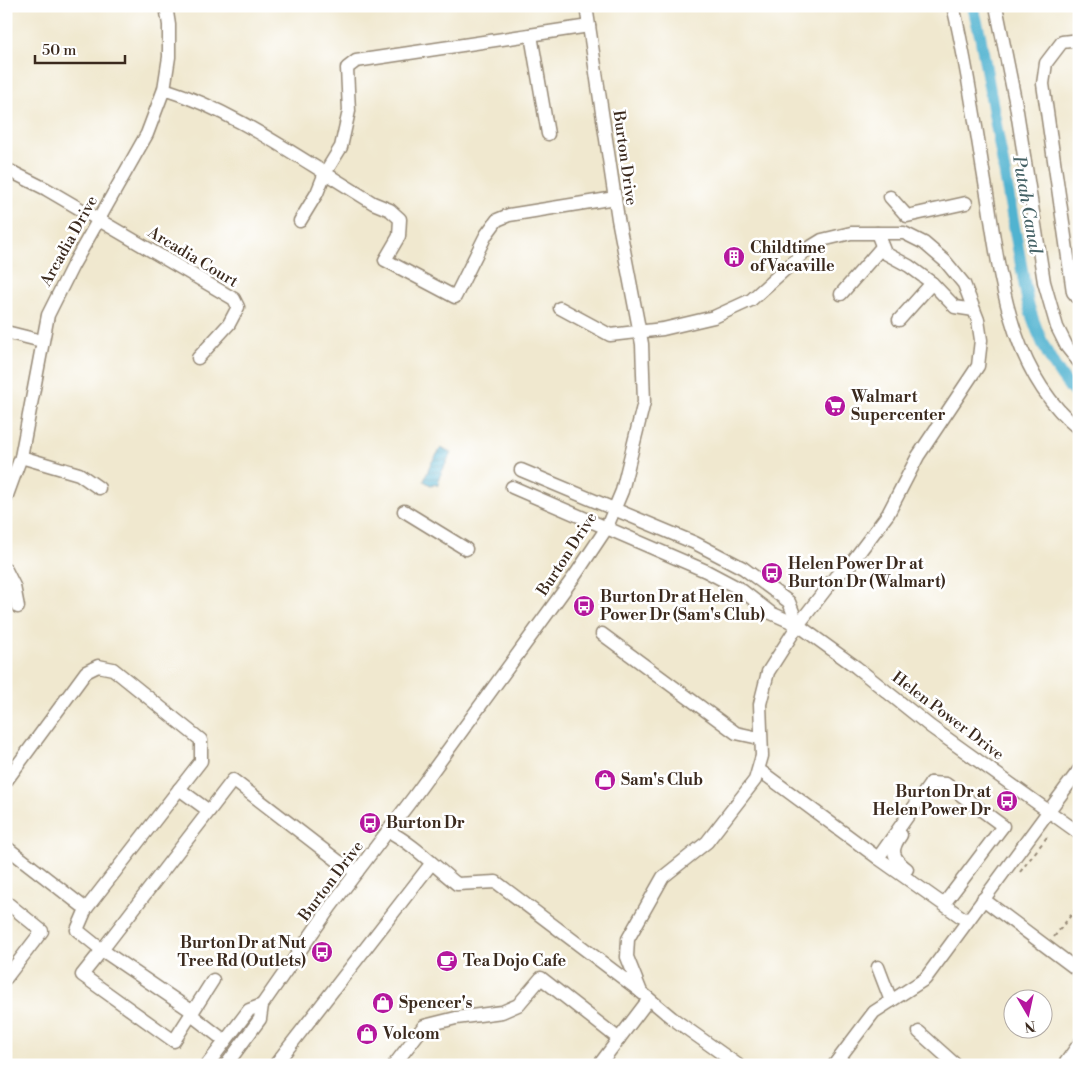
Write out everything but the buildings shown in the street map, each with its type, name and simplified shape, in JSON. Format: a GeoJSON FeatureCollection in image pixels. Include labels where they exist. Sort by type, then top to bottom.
{"type":"FeatureCollection","features":[{"type":"Feature","properties":{"kind":"street","name":"Arcadia Drive"},"geometry":{"type":"LineString","coordinates":[[6,498],[21,457],[48,315],[147,134],[164,88],[169,57],[166,6]]}},
{"type":"Feature","properties":{"kind":"street","name":"Burton Drive"},"geometry":{"type":"LineString","coordinates":[[226,1065],[260,1019],[262,1005],[357,872],[576,574],[606,529],[622,490],[644,402],[641,332],[615,198],[586,6]]}},
{"type":"Feature","properties":{"kind":"street"},"geometry":{"type":"LineString","coordinates":[[952,6],[1000,278],[1015,332],[1023,353],[1042,388],[1053,403],[1079,429]]}},
{"type":"Feature","properties":{"kind":"street"},"geometry":{"type":"LineString","coordinates":[[996,6],[1016,105],[1044,282],[1057,327],[1067,347],[1079,362]]}},
{"type":"Feature","properties":{"kind":"street"},"geometry":{"type":"LineString","coordinates":[[300,221],[341,147],[349,111],[347,68],[356,61],[589,26]]}},
{"type":"Feature","properties":{"kind":"street"},"geometry":{"type":"LineString","coordinates":[[531,35],[548,134]]}},
{"type":"Feature","properties":{"kind":"street"},"geometry":{"type":"LineString","coordinates":[[1079,40],[1062,42],[1046,63],[1043,84],[1073,292],[1079,299]]}},
{"type":"Feature","properties":{"kind":"street"},"geometry":{"type":"LineString","coordinates":[[164,88],[192,97],[250,128],[373,203],[390,210],[400,219],[399,236],[385,260],[455,297],[486,236],[497,220],[508,215],[615,198]]}},
{"type":"Feature","properties":{"kind":"street"},"geometry":{"type":"LineString","coordinates":[[6,169],[99,219]]}},
{"type":"Feature","properties":{"kind":"street"},"geometry":{"type":"LineString","coordinates":[[890,197],[908,216],[966,204]]}},
{"type":"Feature","properties":{"kind":"street","name":"Arcadia Court"},"geometry":{"type":"LineString","coordinates":[[99,219],[234,299],[238,307],[229,324],[198,358]]}},
{"type":"Feature","properties":{"kind":"street"},"geometry":{"type":"LineString","coordinates":[[560,308],[604,334],[610,335],[663,329],[732,311],[750,300],[799,257],[822,240],[852,233],[904,234],[924,243],[945,261],[964,284],[978,320],[981,340],[978,366],[918,456],[888,514],[849,566],[836,576],[798,625],[768,672],[760,704],[759,738],[762,756],[755,780],[707,842],[663,877],[628,939],[627,957],[645,996]]}},
{"type":"Feature","properties":{"kind":"street"},"geometry":{"type":"LineString","coordinates":[[877,233],[885,253],[909,266],[932,283],[956,307],[974,310]]}},
{"type":"Feature","properties":{"kind":"street"},"geometry":{"type":"LineString","coordinates":[[841,294],[882,247]]}},
{"type":"Feature","properties":{"kind":"street"},"geometry":{"type":"LineString","coordinates":[[899,320],[932,283]]}},
{"type":"Feature","properties":{"kind":"street"},"geometry":{"type":"LineString","coordinates":[[6,332],[42,341]]}},
{"type":"Feature","properties":{"kind":"street"},"geometry":{"type":"LineString","coordinates":[[21,457],[78,474],[99,488]]}},
{"type":"Feature","properties":{"kind":"street"},"geometry":{"type":"LineString","coordinates":[[521,470],[695,543],[743,568],[789,602],[798,625]]}},
{"type":"Feature","properties":{"kind":"street","name":"Helen Power Drive"},"geometry":{"type":"LineString","coordinates":[[512,487],[706,571],[740,589],[771,613],[798,625],[856,667],[931,727],[1079,833]]}},
{"type":"Feature","properties":{"kind":"street"},"geometry":{"type":"LineString","coordinates":[[404,511],[466,549]]}},
{"type":"Feature","properties":{"kind":"street"},"geometry":{"type":"LineString","coordinates":[[6,570],[14,586],[18,607]]}},
{"type":"Feature","properties":{"kind":"street"},"geometry":{"type":"LineString","coordinates":[[602,634],[736,733],[759,738]]}},
{"type":"Feature","properties":{"kind":"street"},"geometry":{"type":"LineString","coordinates":[[6,782],[86,672],[98,666],[113,669],[201,740],[201,761],[86,909],[77,930],[102,950],[193,1012],[200,1011],[228,1038]]}},
{"type":"Feature","properties":{"kind":"street"},"geometry":{"type":"LineString","coordinates":[[759,770],[967,921]]}},
{"type":"Feature","properties":{"kind":"street"},"geometry":{"type":"LineString","coordinates":[[834,1065],[874,1012],[925,979],[1079,770]]}},
{"type":"Feature","properties":{"kind":"street"},"geometry":{"type":"LineString","coordinates":[[213,980],[174,1041],[82,975],[233,780],[338,861],[357,872]]}},
{"type":"Feature","properties":{"kind":"street"},"geometry":{"type":"LineString","coordinates":[[878,858],[931,783]]}},
{"type":"Feature","properties":{"kind":"street"},"geometry":{"type":"LineString","coordinates":[[931,783],[946,784],[1003,826],[944,904]]}},
{"type":"Feature","properties":{"kind":"street"},"geometry":{"type":"LineString","coordinates":[[931,783],[932,793],[894,845],[893,855],[897,862],[938,891],[944,904]]}},
{"type":"Feature","properties":{"kind":"street"},"geometry":{"type":"LineString","coordinates":[[179,789],[209,811]]}},
{"type":"Feature","properties":{"kind":"street"},"geometry":{"type":"LineString","coordinates":[[388,831],[408,841],[431,864],[457,884],[496,882],[645,996],[722,1060],[738,1065]]}},
{"type":"Feature","properties":{"kind":"street"},"geometry":{"type":"LineString","coordinates":[[6,847],[86,909]]}},
{"type":"Feature","properties":{"kind":"street"},"geometry":{"type":"LineString","coordinates":[[275,1065],[431,864]]}},
{"type":"Feature","properties":{"kind":"street"},"geometry":{"type":"LineString","coordinates":[[983,899],[1079,971]]}},
{"type":"Feature","properties":{"kind":"street"},"geometry":{"type":"LineString","coordinates":[[6,902],[42,930],[6,978]]}},
{"type":"Feature","properties":{"kind":"street"},"geometry":{"type":"LineString","coordinates":[[878,967],[890,1001]]}},
{"type":"Feature","properties":{"kind":"street"},"geometry":{"type":"LineString","coordinates":[[394,1065],[424,1026],[456,1018],[502,1012],[518,1005],[541,978],[619,1039]]}},
{"type":"Feature","properties":{"kind":"street"},"geometry":{"type":"LineString","coordinates":[[599,1065],[619,1039],[645,996]]}},
{"type":"Feature","properties":{"kind":"street","name":"Burton Drive"},"geometry":{"type":"LineString","coordinates":[[207,1065],[249,1010],[262,1005]]}},
{"type":"Feature","properties":{"kind":"street"},"geometry":{"type":"LineString","coordinates":[[919,1032],[956,1065]]}},
{"type":"Feature","properties":{"kind":"street"},"geometry":{"type":"LineString","coordinates":[[1064,1065],[1079,1044]]}},
{"type":"Feature","properties":{"kind":"path"},"geometry":{"type":"LineString","coordinates":[[1020,873],[1047,837]]}},
{"type":"Feature","properties":{"kind":"path"},"geometry":{"type":"LineString","coordinates":[[1047,933],[1054,938],[1075,910]]}},
{"type":"Feature","properties":{"kind":"water"},"geometry":{"type":"Polygon","coordinates":[[[441,448],[451,453],[438,480],[440,482],[437,486],[435,484],[432,486],[424,481],[430,465],[441,448]]]}},
{"type":"Feature","properties":{"kind":"waterway","name":"Putah Canal"},"geometry":{"type":"LineString","coordinates":[[973,6],[980,35],[1028,304],[1048,354],[1062,377],[1079,398]]}},
{"type":"Feature","properties":{"kind":"place","name":"Childtime of Vacaville"},"geometry":{"type":"Point","coordinates":[734,257]}},
{"type":"Feature","properties":{"kind":"place","name":"Walmart Supercenter"},"geometry":{"type":"Point","coordinates":[835,406]}},
{"type":"Feature","properties":{"kind":"place","name":"Helen Power Dr at Burton Dr (Walmart)"},"geometry":{"type":"Point","coordinates":[772,573]}},
{"type":"Feature","properties":{"kind":"place","name":"Burton Dr at Helen Power Dr (Sam's Club)"},"geometry":{"type":"Point","coordinates":[584,606]}},
{"type":"Feature","properties":{"kind":"place","name":"Sam's Club"},"geometry":{"type":"Point","coordinates":[605,780]}},
{"type":"Feature","properties":{"kind":"place","name":"Burton Dr at Helen Power Dr"},"geometry":{"type":"Point","coordinates":[1007,801]}},
{"type":"Feature","properties":{"kind":"place","name":"Burton Dr"},"geometry":{"type":"Point","coordinates":[370,823]}},
{"type":"Feature","properties":{"kind":"place","name":"Burton Dr at Nut Tree Rd (Outlets)"},"geometry":{"type":"Point","coordinates":[322,952]}},
{"type":"Feature","properties":{"kind":"place","name":"Tea Dojo Cafe"},"geometry":{"type":"Point","coordinates":[447,961]}},
{"type":"Feature","properties":{"kind":"place","name":"Spencer's"},"geometry":{"type":"Point","coordinates":[383,1003]}},
{"type":"Feature","properties":{"kind":"place","name":"Volcom"},"geometry":{"type":"Point","coordinates":[367,1034]}}]}
